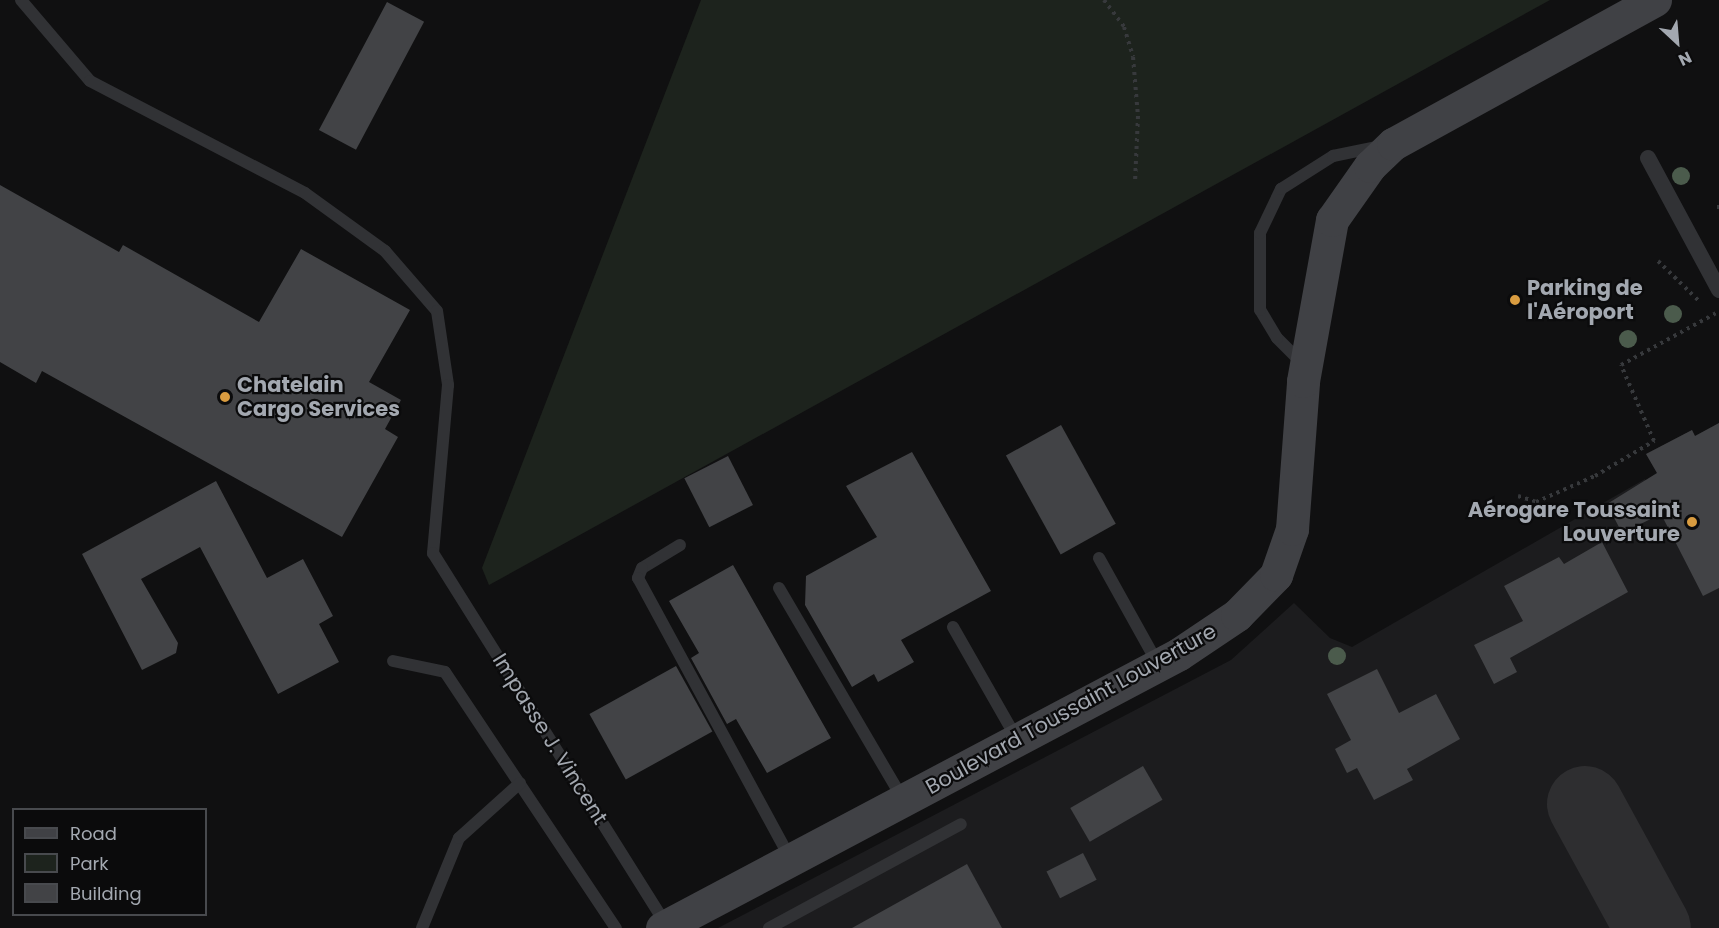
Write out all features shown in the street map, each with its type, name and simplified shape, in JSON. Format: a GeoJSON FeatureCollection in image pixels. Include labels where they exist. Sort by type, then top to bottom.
{"type":"FeatureCollection","features":[{"type":"Feature","properties":{"kind":"main road","name":"Boulevard Toussaint Louverture"},"geometry":{"type":"LineString","coordinates":[[676,924],[791,860],[1159,665],[1237,615],[1276,575],[1292,529],[1305,367],[1332,220],[1370,166],[1393,144],[1655,0]]}},
{"type":"Feature","properties":{"kind":"street"},"geometry":{"type":"LineString","coordinates":[[1648,158],[1716,298]]}},
{"type":"Feature","properties":{"kind":"lane","name":"Impasse J. Vincent"},"geometry":{"type":"LineString","coordinates":[[21,0],[90,81],[305,193],[385,251],[437,311],[448,385],[433,553],[676,924]]}},
{"type":"Feature","properties":{"kind":"lane"},"geometry":{"type":"LineString","coordinates":[[1305,367],[1277,338],[1260,310],[1260,233],[1281,189],[1333,156],[1393,144]]}},
{"type":"Feature","properties":{"kind":"lane"},"geometry":{"type":"LineString","coordinates":[[680,545],[642,568],[638,578],[791,860]]}},
{"type":"Feature","properties":{"kind":"lane"},"geometry":{"type":"LineString","coordinates":[[1099,558],[1159,665]]}},
{"type":"Feature","properties":{"kind":"lane"},"geometry":{"type":"LineString","coordinates":[[778,588],[904,800]]}},
{"type":"Feature","properties":{"kind":"lane"},"geometry":{"type":"LineString","coordinates":[[953,627],[1017,740]]}},
{"type":"Feature","properties":{"kind":"lane"},"geometry":{"type":"LineString","coordinates":[[393,661],[445,672],[616,928]]}},
{"type":"Feature","properties":{"kind":"lane"},"geometry":{"type":"LineString","coordinates":[[422,928],[434,890],[459,838],[520,783]]}},
{"type":"Feature","properties":{"kind":"lane"},"geometry":{"type":"LineString","coordinates":[[769,928],[961,824]]}},
{"type":"Feature","properties":{"kind":"path"},"geometry":{"type":"LineString","coordinates":[[1104,0],[1124,27],[1133,57],[1138,116],[1135,182]]}},
{"type":"Feature","properties":{"kind":"path"},"geometry":{"type":"LineString","coordinates":[[1658,261],[1706,305]]}},
{"type":"Feature","properties":{"kind":"path"},"geometry":{"type":"LineString","coordinates":[[1716,298],[1719,306]]}},
{"type":"Feature","properties":{"kind":"path"},"geometry":{"type":"LineString","coordinates":[[1518,496],[1536,502],[1595,476],[1654,441],[1621,365],[1719,311]]}},
{"type":"Feature","properties":{"kind":"shaded area"},"geometry":{"type":"Polygon","coordinates":[[[1719,423],[1719,928],[718,928],[1231,660],[1294,603],[1330,638],[1352,647],[1645,479],[1649,487],[1661,480],[1646,454],[1692,430],[1695,436],[1719,423]]]}},
{"type":"Feature","properties":{"kind":"green space"},"geometry":{"type":"Polygon","coordinates":[[[701,0],[1550,0],[489,585],[482,568],[701,0]]]}},
{"type":"Feature","properties":{"kind":"building"},"geometry":{"type":"Polygon","coordinates":[[[387,2],[424,22],[356,150],[319,130],[387,2]]]}},
{"type":"Feature","properties":{"kind":"building","name":"Chatelain Cargo Services"},"geometry":{"type":"Polygon","coordinates":[[[0,185],[119,252],[123,245],[259,322],[301,249],[410,310],[369,382],[401,400],[385,429],[398,437],[342,537],[42,371],[36,383],[0,362],[0,185]]]}},
{"type":"Feature","properties":{"kind":"building","name":"Aérogare Toussaint Louverture"},"geometry":{"type":"Polygon","coordinates":[[[1719,423],[1719,588],[1703,596],[1661,514],[1622,533],[1607,504],[1657,473],[1646,454],[1692,430],[1695,436],[1719,423]]]}},
{"type":"Feature","properties":{"kind":"building"},"geometry":{"type":"Polygon","coordinates":[[[1061,425],[1116,524],[1061,554],[1006,456],[1061,425]]]}},
{"type":"Feature","properties":{"kind":"building"},"geometry":{"type":"Polygon","coordinates":[[[912,452],[991,591],[901,640],[914,662],[878,682],[874,674],[852,687],[805,605],[806,576],[877,537],[846,486],[912,452]]]}},
{"type":"Feature","properties":{"kind":"building"},"geometry":{"type":"Polygon","coordinates":[[[728,456],[753,505],[709,527],[684,478],[728,456]]]}},
{"type":"Feature","properties":{"kind":"building"},"geometry":{"type":"Polygon","coordinates":[[[216,481],[267,578],[303,559],[333,616],[319,624],[339,662],[278,694],[200,547],[141,579],[178,643],[176,653],[142,670],[82,554],[216,481]]]}},
{"type":"Feature","properties":{"kind":"building"},"geometry":{"type":"Polygon","coordinates":[[[1602,542],[1628,592],[1510,658],[1517,672],[1494,684],[1474,645],[1523,621],[1504,586],[1559,557],[1564,564],[1602,542]]]}},
{"type":"Feature","properties":{"kind":"building"},"geometry":{"type":"Polygon","coordinates":[[[733,565],[831,738],[767,773],[736,719],[727,724],[691,658],[699,653],[669,601],[733,565]]]}},
{"type":"Feature","properties":{"kind":"building"},"geometry":{"type":"Polygon","coordinates":[[[676,666],[712,732],[626,780],[589,714],[676,666]]]}},
{"type":"Feature","properties":{"kind":"building"},"geometry":{"type":"Polygon","coordinates":[[[1377,669],[1399,713],[1436,694],[1460,739],[1407,769],[1413,780],[1374,800],[1357,768],[1347,773],[1335,749],[1351,740],[1327,694],[1377,669]]]}},
{"type":"Feature","properties":{"kind":"building"},"geometry":{"type":"Polygon","coordinates":[[[1143,766],[1162,800],[1090,842],[1070,808],[1143,766]]]}},
{"type":"Feature","properties":{"kind":"building"},"geometry":{"type":"Polygon","coordinates":[[[1083,853],[1097,880],[1060,898],[1046,872],[1083,853]]]}},
{"type":"Feature","properties":{"kind":"building"},"geometry":{"type":"Polygon","coordinates":[[[967,864],[1002,928],[852,928],[967,864]]]}},
{"type":"Feature","properties":{"kind":"taxiway"},"geometry":{"type":"LineString","coordinates":[[1585,804],[1653,928]]}},
{"type":"Feature","properties":{"kind":"place","name":"Parking de l'Aéroport"},"geometry":{"type":"Point","coordinates":[1515,300]}},
{"type":"Feature","properties":{"kind":"place","name":"Chatelain Cargo Services"},"geometry":{"type":"Point","coordinates":[225,397]}},
{"type":"Feature","properties":{"kind":"place","name":"Aérogare Toussaint Louverture"},"geometry":{"type":"Point","coordinates":[1692,522]}}]}
